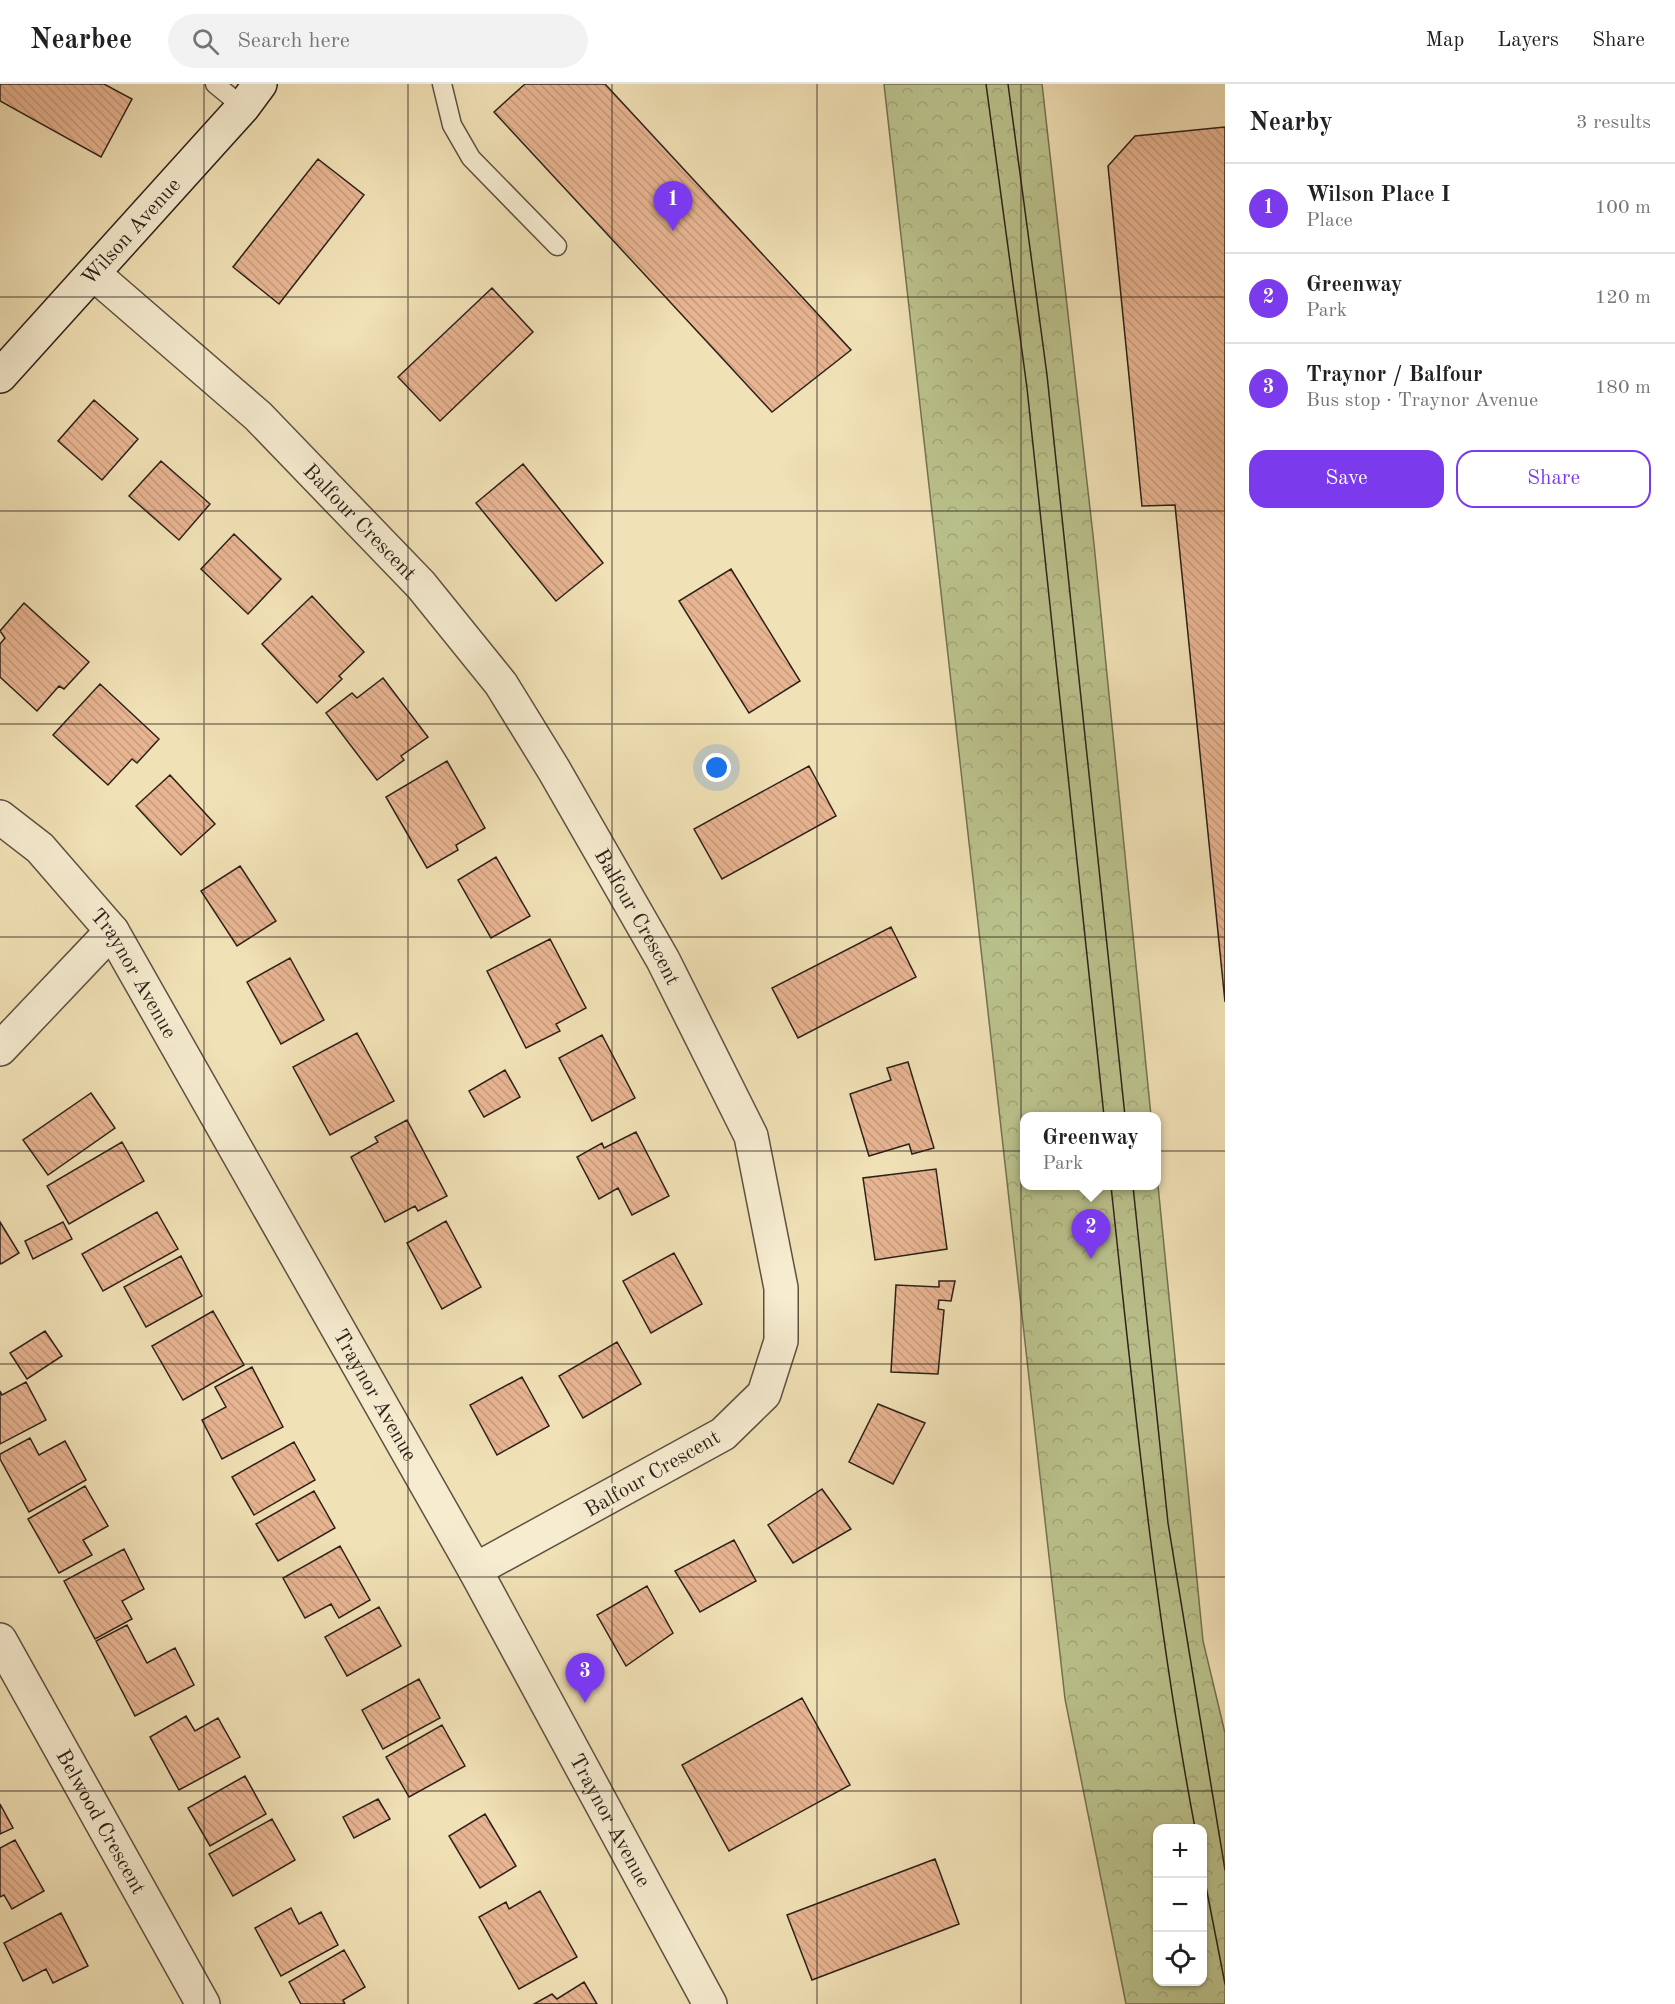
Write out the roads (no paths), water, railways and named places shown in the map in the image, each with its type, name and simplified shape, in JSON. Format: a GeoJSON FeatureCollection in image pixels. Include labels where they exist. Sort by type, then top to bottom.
{"type":"FeatureCollection","features":[{"type":"Feature","properties":{"kind":"street","name":"Wilson Avenue"},"geometry":{"type":"LineString","coordinates":[[0,376],[94,274],[252,95]]}},
{"type":"Feature","properties":{"kind":"street","name":"Balfour Crescent"},"geometry":{"type":"LineString","coordinates":[[94,274],[258,416],[421,585],[501,684],[555,770],[663,960],[751,1136],[781,1288],[781,1341],[764,1394],[723,1434],[475,1570]]}},
{"type":"Feature","properties":{"kind":"street","name":"Traynor Avenue"},"geometry":{"type":"LineString","coordinates":[[0,817],[39,848],[112,931],[475,1570],[710,2004]]}},
{"type":"Feature","properties":{"kind":"street"},"geometry":{"type":"LineString","coordinates":[[0,1049],[112,931]]}},
{"type":"Feature","properties":{"kind":"street","name":"Belwood Crescent"},"geometry":{"type":"LineString","coordinates":[[0,1640],[203,2004]]}},
{"type":"Feature","properties":{"kind":"lane"},"geometry":{"type":"LineString","coordinates":[[215,84],[252,95]]}},
{"type":"Feature","properties":{"kind":"lane"},"geometry":{"type":"LineString","coordinates":[[442,84],[452,124],[471,158],[557,246]]}},
{"type":"Feature","properties":{"kind":"tram line"},"geometry":{"type":"LineString","coordinates":[[986,84],[1027,388],[1104,1112]]}},
{"type":"Feature","properties":{"kind":"tram line"},"geometry":{"type":"LineString","coordinates":[[1008,84],[1047,375],[1125,1112]]}},
{"type":"Feature","properties":{"kind":"tram line"},"geometry":{"type":"LineString","coordinates":[[1111,1190],[1157,1588],[1194,1824]]}},
{"type":"Feature","properties":{"kind":"tram line"},"geometry":{"type":"LineString","coordinates":[[1133,1190],[1168,1523],[1225,1870]]}},
{"type":"Feature","properties":{"kind":"tram line"},"geometry":{"type":"LineString","coordinates":[[1204,1878],[1225,1984]]}},
{"type":"Feature","properties":{"kind":"place","name":"Wilson Place I"},"geometry":{"type":"Point","coordinates":[673,231]}},
{"type":"Feature","properties":{"kind":"place","name":"Greenway"},"geometry":{"type":"Point","coordinates":[1091,1259]}},
{"type":"Feature","properties":{"kind":"place","name":"Traynor / Balfour"},"geometry":{"type":"Point","coordinates":[585,1703]}}]}
